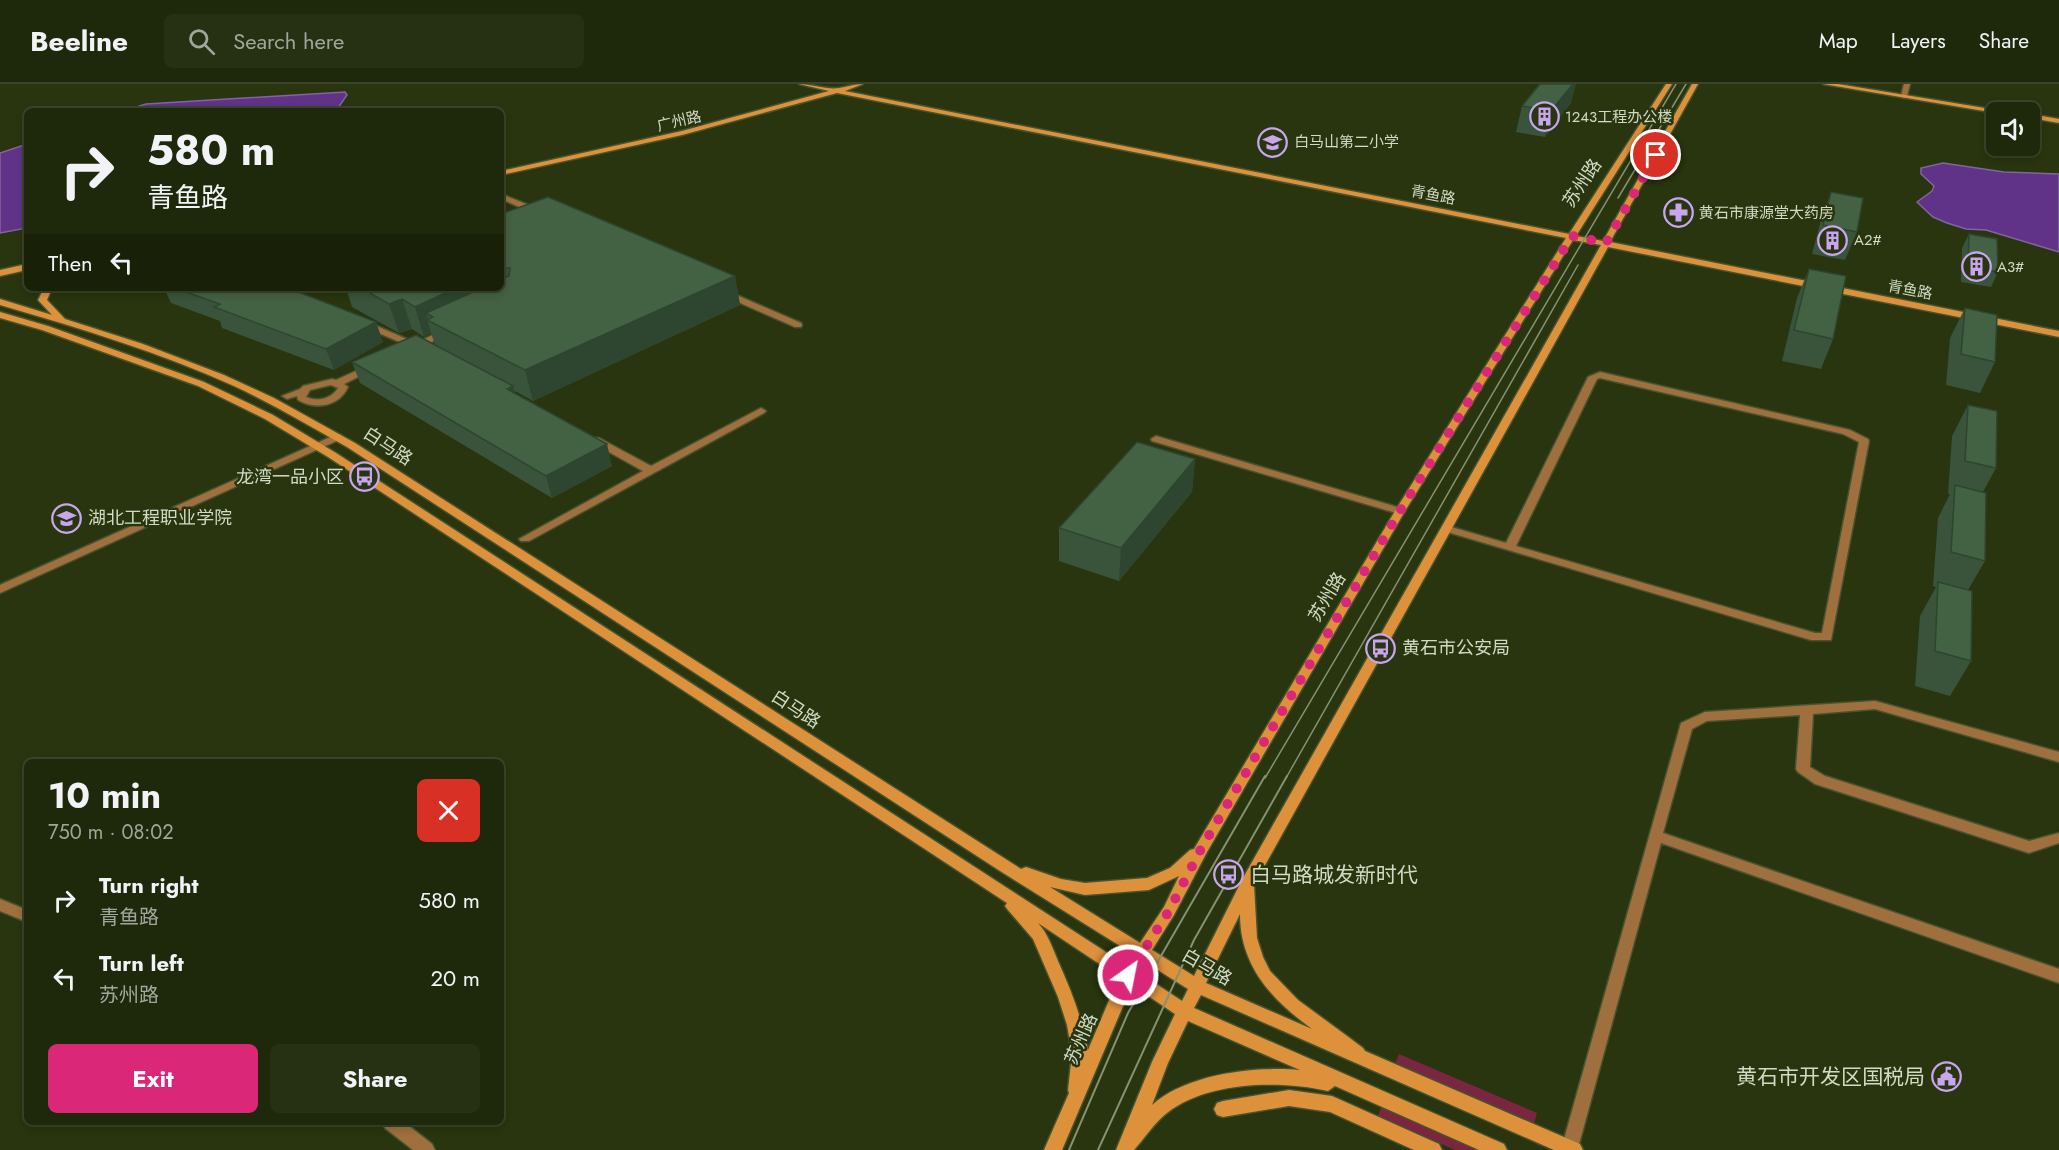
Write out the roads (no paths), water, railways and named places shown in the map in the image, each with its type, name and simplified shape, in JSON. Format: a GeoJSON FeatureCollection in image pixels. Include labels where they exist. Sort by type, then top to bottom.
{"type":"FeatureCollection","features":[{"type":"Feature","properties":{"kind":"street","name":"青鱼路"},"geometry":{"type":"LineString","coordinates":[[802,84],[826,89],[840,88],[2059,334]]}},
{"type":"Feature","properties":{"kind":"street","name":"广州路"},"geometry":{"type":"LineString","coordinates":[[504,171],[693,131],[860,84]]}},
{"type":"Feature","properties":{"kind":"street","name":"苏州路"},"geometry":{"type":"LineString","coordinates":[[1053,1150],[1128,975],[1144,952],[1201,849],[1400,511],[1669,84]]}},
{"type":"Feature","properties":{"kind":"street"},"geometry":{"type":"LineString","coordinates":[[1126,1149],[1160,1062],[1248,882],[1448,529],[1695,84]]}},
{"type":"Feature","properties":{"kind":"street"},"geometry":{"type":"LineString","coordinates":[[1826,84],[1986,109]]}},
{"type":"Feature","properties":{"kind":"street"},"geometry":{"type":"LineString","coordinates":[[1904,96],[1907,84]]}},
{"type":"Feature","properties":{"kind":"street","name":"广州路"},"geometry":{"type":"LineString","coordinates":[[504,166],[687,128],[826,89]]}},
{"type":"Feature","properties":{"kind":"street"},"geometry":{"type":"LineString","coordinates":[[2040,118],[2059,121]]}},
{"type":"Feature","properties":{"kind":"street"},"geometry":{"type":"LineString","coordinates":[[504,197],[545,215]]}},
{"type":"Feature","properties":{"kind":"street"},"geometry":{"type":"LineString","coordinates":[[0,273],[24,268]]}},
{"type":"Feature","properties":{"kind":"street"},"geometry":{"type":"LineString","coordinates":[[0,281],[24,276]]}},
{"type":"Feature","properties":{"kind":"street"},"geometry":{"type":"LineString","coordinates":[[46,291],[42,300],[64,321]]}},
{"type":"Feature","properties":{"kind":"street"},"geometry":{"type":"LineString","coordinates":[[721,292],[798,325]]}},
{"type":"Feature","properties":{"kind":"street","name":"白马路"},"geometry":{"type":"LineString","coordinates":[[0,302],[64,321],[220,376],[287,408],[337,437],[1002,865],[1198,987],[1571,1149]]}},
{"type":"Feature","properties":{"kind":"street"},"geometry":{"type":"LineString","coordinates":[[0,315],[45,328],[201,384],[268,417],[318,446],[1186,1012],[1498,1150]]}},
{"type":"Feature","properties":{"kind":"street"},"geometry":{"type":"LineString","coordinates":[[352,319],[420,348]]}},
{"type":"Feature","properties":{"kind":"street"},"geometry":{"type":"LineString","coordinates":[[406,351],[420,348],[462,324]]}},
{"type":"Feature","properties":{"kind":"street"},"geometry":{"type":"LineString","coordinates":[[287,396],[302,392],[318,383],[338,383],[377,364]]}},
{"type":"Feature","properties":{"kind":"street"},"geometry":{"type":"LineString","coordinates":[[1448,529],[1510,548],[1815,637],[1827,637],[1864,441],[1845,432],[1600,375],[1593,377],[1510,548]]}},
{"type":"Feature","properties":{"kind":"street"},"geometry":{"type":"LineString","coordinates":[[312,409],[340,394],[343,387],[338,383]]}},
{"type":"Feature","properties":{"kind":"street"},"geometry":{"type":"LineString","coordinates":[[302,392],[303,401],[322,402]]}},
{"type":"Feature","properties":{"kind":"street"},"geometry":{"type":"LineString","coordinates":[[525,539],[761,411]]}},
{"type":"Feature","properties":{"kind":"street"},"geometry":{"type":"LineString","coordinates":[[581,433],[652,471]]}},
{"type":"Feature","properties":{"kind":"street"},"geometry":{"type":"LineString","coordinates":[[0,589],[337,437]]}},
{"type":"Feature","properties":{"kind":"street"},"geometry":{"type":"LineString","coordinates":[[1156,439],[1400,511]]}},
{"type":"Feature","properties":{"kind":"street"},"geometry":{"type":"LineString","coordinates":[[1571,1149],[1686,726],[1705,717],[1875,705],[2059,756]]}},
{"type":"Feature","properties":{"kind":"street"},"geometry":{"type":"LineString","coordinates":[[1806,710],[1803,769],[1820,780],[2029,846],[2059,838]]}},
{"type":"Feature","properties":{"kind":"street"},"geometry":{"type":"LineString","coordinates":[[1656,836],[2059,976]]}},
{"type":"Feature","properties":{"kind":"street"},"geometry":{"type":"LineString","coordinates":[[1002,865],[1068,886],[1085,889],[1138,885],[1149,884],[1175,872],[1201,849]]}},
{"type":"Feature","properties":{"kind":"street"},"geometry":{"type":"LineString","coordinates":[[985,882],[1014,906],[1039,935],[1066,997],[1075,1025],[1080,1054],[1074,1102]]}},
{"type":"Feature","properties":{"kind":"street"},"geometry":{"type":"LineString","coordinates":[[1248,882],[1249,938],[1259,964],[1290,1006],[1339,1038],[1367,1061]]}},
{"type":"Feature","properties":{"kind":"street"},"geometry":{"type":"LineString","coordinates":[[0,905],[24,915]]}},
{"type":"Feature","properties":{"kind":"street"},"geometry":{"type":"LineString","coordinates":[[1126,1149],[1166,1103],[1214,1084],[1243,1078],[1272,1075],[1310,1077],[1386,1100]]}},
{"type":"Feature","properties":{"kind":"street"},"geometry":{"type":"LineString","coordinates":[[1222,1109],[1289,1098],[1332,1104],[1433,1150]]}},
{"type":"Feature","properties":{"kind":"street"},"geometry":{"type":"LineString","coordinates":[[395,1125],[426,1150]]}},
{"type":"Feature","properties":{"kind":"tram line"},"geometry":{"type":"LineString","coordinates":[[1265,778],[1676,84]]}},
{"type":"Feature","properties":{"kind":"tram line"},"geometry":{"type":"LineString","coordinates":[[1618,198],[1686,84]]}},
{"type":"Feature","properties":{"kind":"tram line"},"geometry":{"type":"LineString","coordinates":[[1286,778],[1578,265]]}},
{"type":"Feature","properties":{"kind":"tram line"},"geometry":{"type":"LineString","coordinates":[[1069,1150],[1128,1013],[1265,776]]}},
{"type":"Feature","properties":{"kind":"tram line"},"geometry":{"type":"LineString","coordinates":[[1098,1150],[1194,940],[1287,776]]}},
{"type":"Feature","properties":{"kind":"place","name":"1243工程办公楼"},"geometry":{"type":"Point","coordinates":[1544,117]}},
{"type":"Feature","properties":{"kind":"place","name":"白马山第二小学"},"geometry":{"type":"Point","coordinates":[1273,142]}},
{"type":"Feature","properties":{"kind":"place","name":"黄石市康源堂大药房"},"geometry":{"type":"Point","coordinates":[1678,213]}},
{"type":"Feature","properties":{"kind":"place","name":"A2#"},"geometry":{"type":"Point","coordinates":[1833,240]}},
{"type":"Feature","properties":{"kind":"place","name":"A3#"},"geometry":{"type":"Point","coordinates":[1976,267]}},
{"type":"Feature","properties":{"kind":"place","name":"龙湾一品小区"},"geometry":{"type":"Point","coordinates":[365,477]}},
{"type":"Feature","properties":{"kind":"place","name":"湖北工程职业学院"},"geometry":{"type":"Point","coordinates":[67,518]}},
{"type":"Feature","properties":{"kind":"place","name":"黄石市公安局"},"geometry":{"type":"Point","coordinates":[1381,648]}},
{"type":"Feature","properties":{"kind":"place","name":"白马路城发新时代"},"geometry":{"type":"Point","coordinates":[1229,875]}},
{"type":"Feature","properties":{"kind":"place","name":"黄石市开发区国税局"},"geometry":{"type":"Point","coordinates":[1946,1077]}}]}
